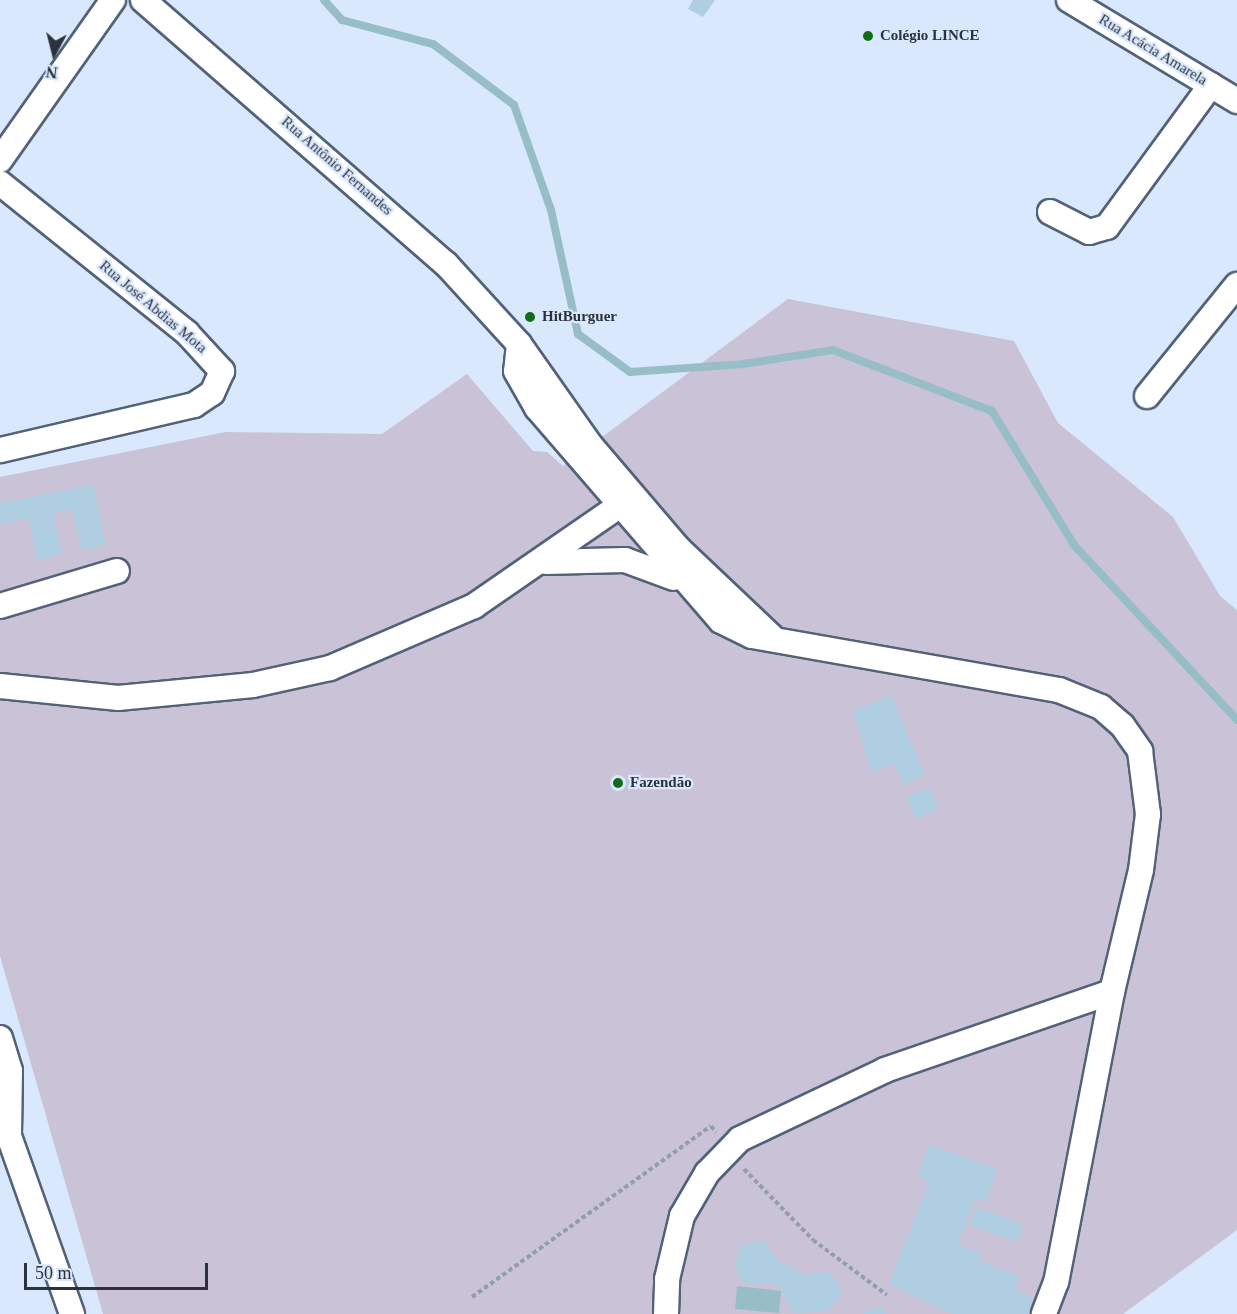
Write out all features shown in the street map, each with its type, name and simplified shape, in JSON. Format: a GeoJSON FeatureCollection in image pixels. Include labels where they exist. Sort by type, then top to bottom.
{"type":"FeatureCollection","features":[{"type":"Feature","properties":{"kind":"street"},"geometry":{"type":"LineString","coordinates":[[0,160],[113,0]]}},
{"type":"Feature","properties":{"kind":"street","name":"Rua Antônio Fernandes"},"geometry":{"type":"LineString","coordinates":[[143,0],[394,214],[519,344],[521,381],[569,430],[626,502]]}},
{"type":"Feature","properties":{"kind":"street","name":"Rua Acácia Amarela"},"geometry":{"type":"LineString","coordinates":[[1069,0],[1237,101]]}},
{"type":"Feature","properties":{"kind":"street"},"geometry":{"type":"LineString","coordinates":[[1050,212],[1089,232],[1107,227],[1211,85]]}},
{"type":"Feature","properties":{"kind":"street","name":"Rua José Abdias Mota"},"geometry":{"type":"LineString","coordinates":[[0,183],[187,333],[222,371],[212,393],[194,405],[0,450]]}},
{"type":"Feature","properties":{"kind":"street"},"geometry":{"type":"LineString","coordinates":[[1147,396],[1233,297]]}},
{"type":"Feature","properties":{"kind":"street"},"geometry":{"type":"LineString","coordinates":[[0,686],[118,698],[253,685],[330,668],[474,606],[546,562],[626,502]]}},
{"type":"Feature","properties":{"kind":"street"},"geometry":{"type":"LineString","coordinates":[[626,502],[682,581],[721,621],[742,633],[1059,690],[1101,707],[1122,725],[1140,751],[1148,814],[1141,870],[1112,992],[1056,1282],[1044,1314]]}},
{"type":"Feature","properties":{"kind":"street"},"geometry":{"type":"LineString","coordinates":[[626,502],[775,639]]}},
{"type":"Feature","properties":{"kind":"street"},"geometry":{"type":"LineString","coordinates":[[546,562],[625,560],[682,581]]}},
{"type":"Feature","properties":{"kind":"street"},"geometry":{"type":"LineString","coordinates":[[0,606],[117,572]]}},
{"type":"Feature","properties":{"kind":"street"},"geometry":{"type":"LineString","coordinates":[[666,1314],[667,1280],[682,1216],[707,1173],[740,1139],[885,1070],[1112,992]]}},
{"type":"Feature","properties":{"kind":"street"},"geometry":{"type":"LineString","coordinates":[[0,1038],[10,1071],[4,1138],[72,1314]]}},
{"type":"Feature","properties":{"kind":"shaded area","name":"Fazendão"},"geometry":{"type":"Polygon","coordinates":[[[788,299],[1014,341],[1058,423],[1173,517],[1220,596],[1237,610],[1237,1230],[1123,1314],[103,1314],[0,956],[0,477],[226,432],[382,434],[467,374],[533,451],[547,452],[563,466],[788,299]]]}},
{"type":"Feature","properties":{"kind":"shaded area"},"geometry":{"type":"Polygon","coordinates":[[[737,1286],[781,1291],[779,1313],[735,1309],[737,1286]]]}},
{"type":"Feature","properties":{"kind":"building"},"geometry":{"type":"Polygon","coordinates":[[[693,0],[715,0],[703,17],[688,9],[693,0]]]}},
{"type":"Feature","properties":{"kind":"building"},"geometry":{"type":"Polygon","coordinates":[[[93,484],[106,545],[81,550],[72,509],[53,513],[62,554],[37,560],[28,518],[0,524],[0,503],[93,484]]]}},
{"type":"Feature","properties":{"kind":"building"},"geometry":{"type":"Polygon","coordinates":[[[891,695],[925,775],[903,784],[894,764],[872,773],[853,711],[891,695]]]}},
{"type":"Feature","properties":{"kind":"building"},"geometry":{"type":"Polygon","coordinates":[[[929,787],[938,809],[916,819],[906,797],[929,787]]]}},
{"type":"Feature","properties":{"kind":"building"},"geometry":{"type":"Polygon","coordinates":[[[928,1144],[997,1169],[986,1202],[975,1199],[958,1245],[981,1253],[979,1261],[1020,1276],[1015,1290],[1032,1298],[1028,1314],[951,1314],[889,1284],[929,1181],[918,1177],[928,1144]]]}},
{"type":"Feature","properties":{"kind":"building"},"geometry":{"type":"Polygon","coordinates":[[[976,1207],[1023,1224],[1017,1242],[970,1225],[976,1207]]]}},
{"type":"Feature","properties":{"kind":"building"},"geometry":{"type":"Polygon","coordinates":[[[764,1240],[776,1260],[807,1275],[829,1271],[842,1291],[830,1310],[794,1314],[777,1283],[743,1283],[734,1265],[742,1244],[764,1240]]]}},
{"type":"Feature","properties":{"kind":"building"},"geometry":{"type":"Polygon","coordinates":[[[882,1305],[886,1314],[862,1314],[882,1305]]]}},
{"type":"Feature","properties":{"kind":"waterway"},"geometry":{"type":"LineString","coordinates":[[324,0],[342,20],[433,44],[514,105],[551,210],[578,334],[630,372],[743,364],[833,350],[992,411],[1074,545],[1237,720]]}},
{"type":"Feature","properties":{"kind":"place","name":"Colégio LINCE"},"geometry":{"type":"Point","coordinates":[868,36]}},
{"type":"Feature","properties":{"kind":"place","name":"HitBurguer"},"geometry":{"type":"Point","coordinates":[530,317]}},
{"type":"Feature","properties":{"kind":"place","name":"Fazendão"},"geometry":{"type":"Point","coordinates":[618,783]}}]}
